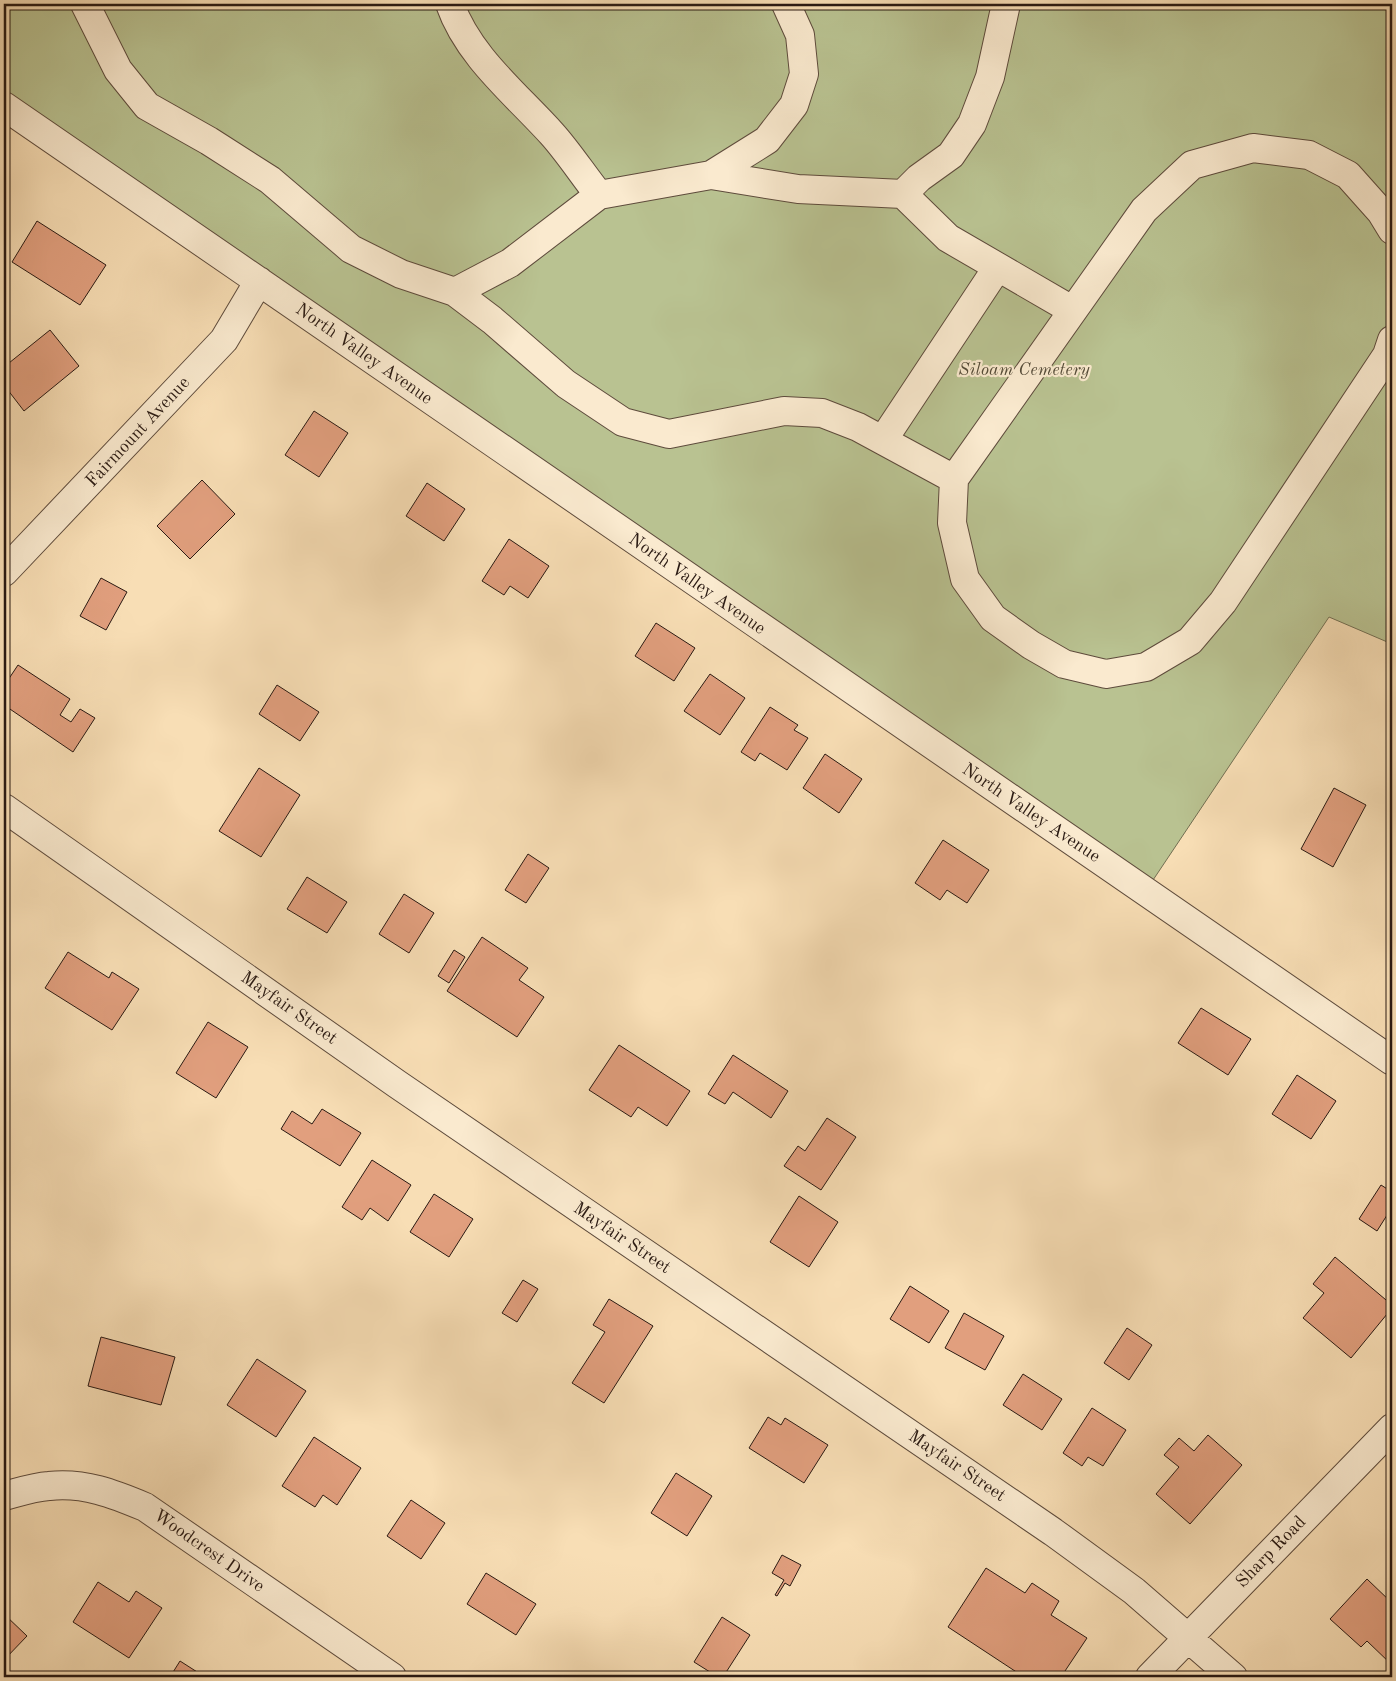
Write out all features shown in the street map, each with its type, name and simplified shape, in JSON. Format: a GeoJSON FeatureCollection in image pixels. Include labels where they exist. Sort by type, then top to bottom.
{"type":"FeatureCollection","features":[{"type":"Feature","properties":{"kind":"street"},"geometry":{"type":"LineString","coordinates":[[85,4],[118,70],[146,106],[270,180],[351,248],[401,274],[455,292],[492,320],[566,384],[623,422],[669,434],[784,412],[822,413],[858,427],[954,479]]}},
{"type":"Feature","properties":{"kind":"street"},"geometry":{"type":"LineString","coordinates":[[450,4],[454,15],[481,58],[554,136],[599,195]]}},
{"type":"Feature","properties":{"kind":"street"},"geometry":{"type":"LineString","coordinates":[[711,175],[767,140],[794,105],[804,74],[800,35],[786,4]]}},
{"type":"Feature","properties":{"kind":"street"},"geometry":{"type":"LineString","coordinates":[[903,194],[919,178],[951,155],[972,124],[990,77],[1006,4]]}},
{"type":"Feature","properties":{"kind":"street","name":"North Valley Avenue"},"geometry":{"type":"LineString","coordinates":[[4,106],[1392,1061]]}},
{"type":"Feature","properties":{"kind":"street"},"geometry":{"type":"LineString","coordinates":[[767,140],[766,160],[775,176],[787,187]]}},
{"type":"Feature","properties":{"kind":"street"},"geometry":{"type":"LineString","coordinates":[[1392,230],[1381,212],[1348,175],[1309,155],[1252,148],[1192,165],[1144,210],[954,479],[952,523],[964,579],[993,618],[1030,645],[1064,664],[1106,674],[1146,667],[1190,641],[1223,602],[1387,355],[1392,340]]}},
{"type":"Feature","properties":{"kind":"street"},"geometry":{"type":"LineString","coordinates":[[455,292],[510,263],[599,195],[711,175],[787,187],[903,194],[948,238],[1072,310]]}},
{"type":"Feature","properties":{"kind":"street"},"geometry":{"type":"LineString","coordinates":[[883,440],[997,268]]}},
{"type":"Feature","properties":{"kind":"street","name":"Fairmount Avenue"},"geometry":{"type":"LineString","coordinates":[[4,572],[224,340],[259,281]]}},
{"type":"Feature","properties":{"kind":"street","name":"Mayfair Street"},"geometry":{"type":"LineString","coordinates":[[4,808],[397,1084],[1053,1532],[1134,1591],[1233,1677]]}},
{"type":"Feature","properties":{"kind":"street","name":"Sharp Road"},"geometry":{"type":"LineString","coordinates":[[1150,1677],[1392,1428]]}},
{"type":"Feature","properties":{"kind":"street","name":"Woodcrest Drive"},"geometry":{"type":"LineString","coordinates":[[4,1496],[49,1486],[88,1486],[145,1507],[392,1677]]}},
{"type":"Feature","properties":{"kind":"green space","name":"Siloam Cemetery"},"geometry":{"type":"Polygon","coordinates":[[[4,4],[1392,4],[1392,644],[1329,617],[1143,895],[4,117],[4,4]]]}},
{"type":"Feature","properties":{"kind":"building"},"geometry":{"type":"Polygon","coordinates":[[[37,221],[106,265],[80,305],[12,262],[37,221]]]}},
{"type":"Feature","properties":{"kind":"building"},"geometry":{"type":"Polygon","coordinates":[[[50,330],[79,366],[24,411],[4,385],[4,367],[50,330]]]}},
{"type":"Feature","properties":{"kind":"building"},"geometry":{"type":"Polygon","coordinates":[[[314,411],[348,433],[319,477],[285,455],[314,411]]]}},
{"type":"Feature","properties":{"kind":"building"},"geometry":{"type":"Polygon","coordinates":[[[202,480],[235,514],[190,559],[157,526],[202,480]]]}},
{"type":"Feature","properties":{"kind":"building"},"geometry":{"type":"Polygon","coordinates":[[[427,483],[465,509],[444,541],[406,516],[427,483]]]}},
{"type":"Feature","properties":{"kind":"building"},"geometry":{"type":"Polygon","coordinates":[[[509,539],[549,566],[528,598],[510,586],[504,595],[482,581],[509,539]]]}},
{"type":"Feature","properties":{"kind":"building"},"geometry":{"type":"Polygon","coordinates":[[[101,578],[127,592],[106,630],[80,616],[101,578]]]}},
{"type":"Feature","properties":{"kind":"building"},"geometry":{"type":"Polygon","coordinates":[[[656,623],[695,648],[674,681],[635,656],[656,623]]]}},
{"type":"Feature","properties":{"kind":"building"},"geometry":{"type":"Polygon","coordinates":[[[18,665],[70,699],[60,715],[71,722],[80,709],[95,718],[73,752],[4,705],[4,686],[18,665]]]}},
{"type":"Feature","properties":{"kind":"building"},"geometry":{"type":"Polygon","coordinates":[[[710,674],[745,698],[720,735],[684,711],[710,674]]]}},
{"type":"Feature","properties":{"kind":"building"},"geometry":{"type":"Polygon","coordinates":[[[277,685],[319,712],[300,741],[259,714],[277,685]]]}},
{"type":"Feature","properties":{"kind":"building"},"geometry":{"type":"Polygon","coordinates":[[[770,707],[798,725],[794,730],[808,738],[787,770],[760,753],[755,761],[741,752],[770,707]]]}},
{"type":"Feature","properties":{"kind":"building"},"geometry":{"type":"Polygon","coordinates":[[[825,754],[862,779],[839,813],[803,788],[825,754]]]}},
{"type":"Feature","properties":{"kind":"building"},"geometry":{"type":"Polygon","coordinates":[[[259,768],[300,795],[261,857],[219,831],[259,768]]]}},
{"type":"Feature","properties":{"kind":"building"},"geometry":{"type":"Polygon","coordinates":[[[1334,788],[1366,805],[1333,867],[1301,849],[1334,788]]]}},
{"type":"Feature","properties":{"kind":"building"},"geometry":{"type":"Polygon","coordinates":[[[943,840],[989,870],[967,903],[947,890],[940,900],[915,883],[943,840]]]}},
{"type":"Feature","properties":{"kind":"building"},"geometry":{"type":"Polygon","coordinates":[[[528,854],[549,868],[526,903],[505,890],[528,854]]]}},
{"type":"Feature","properties":{"kind":"building"},"geometry":{"type":"Polygon","coordinates":[[[307,877],[347,902],[327,933],[287,909],[307,877]]]}},
{"type":"Feature","properties":{"kind":"building"},"geometry":{"type":"Polygon","coordinates":[[[404,894],[434,913],[409,953],[379,934],[404,894]]]}},
{"type":"Feature","properties":{"kind":"building"},"geometry":{"type":"Polygon","coordinates":[[[482,937],[528,968],[519,980],[544,997],[517,1037],[447,991],[482,937]]]}},
{"type":"Feature","properties":{"kind":"building"},"geometry":{"type":"Polygon","coordinates":[[[454,950],[465,957],[449,983],[438,976],[454,950]]]}},
{"type":"Feature","properties":{"kind":"building"},"geometry":{"type":"Polygon","coordinates":[[[68,952],[109,978],[112,972],[139,989],[112,1030],[45,988],[68,952]]]}},
{"type":"Feature","properties":{"kind":"building"},"geometry":{"type":"Polygon","coordinates":[[[1201,1008],[1251,1039],[1228,1075],[1178,1043],[1201,1008]]]}},
{"type":"Feature","properties":{"kind":"building"},"geometry":{"type":"Polygon","coordinates":[[[208,1022],[248,1047],[216,1098],[176,1073],[208,1022]]]}},
{"type":"Feature","properties":{"kind":"building"},"geometry":{"type":"Polygon","coordinates":[[[619,1045],[690,1091],[667,1126],[638,1107],[631,1117],[589,1090],[619,1045]]]}},
{"type":"Feature","properties":{"kind":"building"},"geometry":{"type":"Polygon","coordinates":[[[733,1055],[788,1091],[771,1118],[733,1092],[725,1104],[708,1094],[733,1055]]]}},
{"type":"Feature","properties":{"kind":"building"},"geometry":{"type":"Polygon","coordinates":[[[1297,1075],[1336,1101],[1311,1139],[1272,1114],[1297,1075]]]}},
{"type":"Feature","properties":{"kind":"building"},"geometry":{"type":"Polygon","coordinates":[[[322,1109],[361,1133],[340,1166],[281,1129],[292,1111],[312,1124],[322,1109]]]}},
{"type":"Feature","properties":{"kind":"building"},"geometry":{"type":"Polygon","coordinates":[[[827,1118],[856,1137],[821,1190],[784,1166],[798,1146],[805,1151],[827,1118]]]}},
{"type":"Feature","properties":{"kind":"building"},"geometry":{"type":"Polygon","coordinates":[[[372,1160],[411,1185],[388,1221],[370,1208],[362,1220],[342,1207],[372,1160]]]}},
{"type":"Feature","properties":{"kind":"building"},"geometry":{"type":"Polygon","coordinates":[[[1381,1185],[1392,1192],[1392,1214],[1389,1212],[1377,1231],[1359,1219],[1381,1185]]]}},
{"type":"Feature","properties":{"kind":"building"},"geometry":{"type":"Polygon","coordinates":[[[434,1194],[473,1219],[449,1257],[410,1232],[434,1194]]]}},
{"type":"Feature","properties":{"kind":"building"},"geometry":{"type":"Polygon","coordinates":[[[799,1196],[838,1222],[809,1267],[770,1242],[799,1196]]]}},
{"type":"Feature","properties":{"kind":"building"},"geometry":{"type":"Polygon","coordinates":[[[1335,1257],[1392,1305],[1392,1308],[1351,1358],[1303,1318],[1324,1293],[1313,1284],[1335,1257]]]}},
{"type":"Feature","properties":{"kind":"building"},"geometry":{"type":"Polygon","coordinates":[[[523,1280],[538,1289],[517,1322],[502,1313],[523,1280]]]}},
{"type":"Feature","properties":{"kind":"building"},"geometry":{"type":"Polygon","coordinates":[[[910,1286],[949,1311],[929,1343],[890,1319],[910,1286]]]}},
{"type":"Feature","properties":{"kind":"building"},"geometry":{"type":"Polygon","coordinates":[[[609,1299],[653,1326],[604,1403],[572,1383],[605,1332],[593,1325],[609,1299]]]}},
{"type":"Feature","properties":{"kind":"building"},"geometry":{"type":"Polygon","coordinates":[[[964,1313],[1004,1336],[985,1370],[945,1348],[964,1313]]]}},
{"type":"Feature","properties":{"kind":"building"},"geometry":{"type":"Polygon","coordinates":[[[1127,1328],[1152,1345],[1129,1380],[1104,1363],[1127,1328]]]}},
{"type":"Feature","properties":{"kind":"building"},"geometry":{"type":"Polygon","coordinates":[[[101,1337],[175,1357],[161,1405],[88,1386],[101,1337]]]}},
{"type":"Feature","properties":{"kind":"building"},"geometry":{"type":"Polygon","coordinates":[[[257,1359],[306,1391],[276,1437],[227,1405],[257,1359]]]}},
{"type":"Feature","properties":{"kind":"building"},"geometry":{"type":"Polygon","coordinates":[[[1023,1374],[1062,1399],[1042,1430],[1003,1405],[1023,1374]]]}},
{"type":"Feature","properties":{"kind":"building"},"geometry":{"type":"Polygon","coordinates":[[[1092,1408],[1126,1430],[1103,1466],[1088,1457],[1082,1466],[1063,1453],[1092,1408]]]}},
{"type":"Feature","properties":{"kind":"building"},"geometry":{"type":"Polygon","coordinates":[[[768,1417],[781,1425],[785,1418],[828,1445],[804,1483],[749,1448],[768,1417]]]}},
{"type":"Feature","properties":{"kind":"building"},"geometry":{"type":"Polygon","coordinates":[[[1208,1435],[1242,1465],[1190,1524],[1156,1494],[1179,1467],[1164,1455],[1179,1438],[1194,1451],[1208,1435]]]}},
{"type":"Feature","properties":{"kind":"building"},"geometry":{"type":"Polygon","coordinates":[[[314,1437],[361,1468],[337,1505],[323,1495],[315,1507],[282,1486],[314,1437]]]}},
{"type":"Feature","properties":{"kind":"building"},"geometry":{"type":"Polygon","coordinates":[[[676,1473],[712,1496],[687,1536],[651,1513],[676,1473]]]}},
{"type":"Feature","properties":{"kind":"building"},"geometry":{"type":"Polygon","coordinates":[[[411,1500],[445,1523],[421,1559],[387,1536],[411,1500]]]}},
{"type":"Feature","properties":{"kind":"building"},"geometry":{"type":"Polygon","coordinates":[[[782,1555],[801,1565],[790,1586],[785,1583],[777,1596],[775,1595],[784,1580],[772,1573],[782,1555]]]}},
{"type":"Feature","properties":{"kind":"building"},"geometry":{"type":"Polygon","coordinates":[[[986,1568],[1025,1593],[1032,1583],[1059,1601],[1051,1615],[1087,1638],[1061,1677],[1024,1677],[948,1627],[986,1568]]]}},
{"type":"Feature","properties":{"kind":"building"},"geometry":{"type":"Polygon","coordinates":[[[486,1573],[536,1604],[516,1635],[467,1604],[486,1573]]]}},
{"type":"Feature","properties":{"kind":"building"},"geometry":{"type":"Polygon","coordinates":[[[1367,1579],[1392,1603],[1392,1665],[1367,1641],[1361,1647],[1330,1619],[1367,1579]]]}},
{"type":"Feature","properties":{"kind":"building"},"geometry":{"type":"Polygon","coordinates":[[[98,1582],[129,1602],[136,1591],[162,1608],[129,1658],[73,1622],[98,1582]]]}},
{"type":"Feature","properties":{"kind":"building"},"geometry":{"type":"Polygon","coordinates":[[[4,1614],[27,1636],[4,1660],[4,1614]]]}},
{"type":"Feature","properties":{"kind":"building"},"geometry":{"type":"Polygon","coordinates":[[[722,1617],[750,1635],[723,1677],[718,1677],[694,1662],[722,1617]]]}},
{"type":"Feature","properties":{"kind":"building"},"geometry":{"type":"Polygon","coordinates":[[[180,1661],[205,1677],[170,1677],[180,1661]]]}}]}
